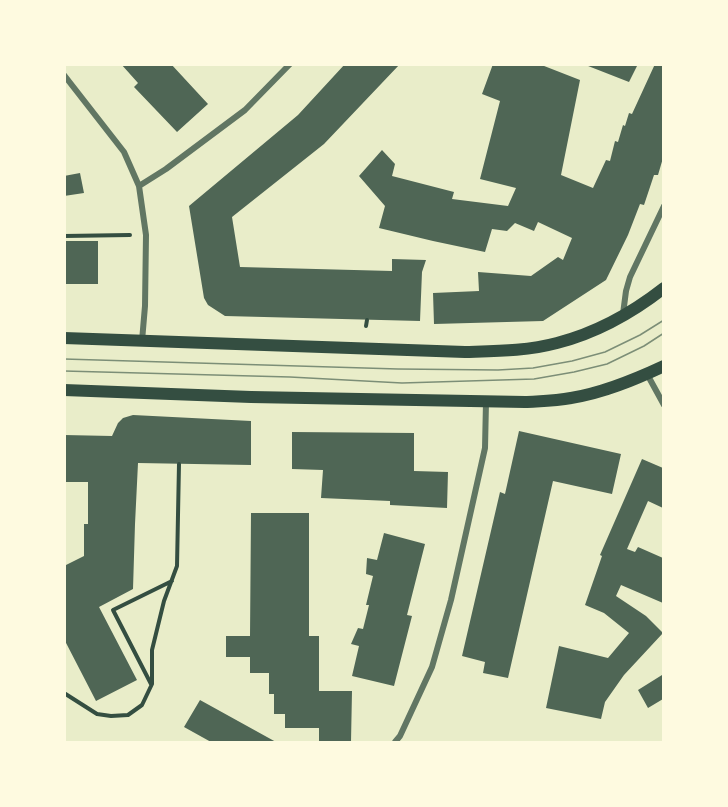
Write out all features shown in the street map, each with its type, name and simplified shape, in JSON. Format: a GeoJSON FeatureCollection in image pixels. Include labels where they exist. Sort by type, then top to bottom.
{"type":"FeatureCollection","features":[{"type":"Feature","properties":{"kind":"main road"},"geometry":{"type":"LineString","coordinates":[[64,338],[465,352],[507,350],[555,344],[575,338],[623,316],[663,288]]}},
{"type":"Feature","properties":{"kind":"main road"},"geometry":{"type":"LineString","coordinates":[[64,390],[251,397],[535,402],[574,398],[607,389],[663,366]]}},
{"type":"Feature","properties":{"kind":"street"},"geometry":{"type":"LineString","coordinates":[[138,186],[166,169],[245,110],[290,64]]}},
{"type":"Feature","properties":{"kind":"street"},"geometry":{"type":"LineString","coordinates":[[64,75],[124,152],[138,186],[146,235],[146,306],[142,341]]}},
{"type":"Feature","properties":{"kind":"street"},"geometry":{"type":"LineString","coordinates":[[623,316],[626,291],[635,265],[663,206]]}},
{"type":"Feature","properties":{"kind":"street"},"geometry":{"type":"LineString","coordinates":[[647,374],[663,405]]}},
{"type":"Feature","properties":{"kind":"street"},"geometry":{"type":"LineString","coordinates":[[395,742],[400,736],[432,667],[451,600],[485,448],[486,402]]}},
{"type":"Feature","properties":{"kind":"path"},"geometry":{"type":"LineString","coordinates":[[64,236],[146,235]]}},
{"type":"Feature","properties":{"kind":"path"},"geometry":{"type":"LineString","coordinates":[[366,326],[367,320]]}},
{"type":"Feature","properties":{"kind":"path"},"geometry":{"type":"LineString","coordinates":[[64,693],[97,714],[128,715],[142,705],[152,684],[152,650],[164,601],[177,566],[179,464]]}},
{"type":"Feature","properties":{"kind":"path"},"geometry":{"type":"LineString","coordinates":[[152,684],[113,610],[172,581]]}},
{"type":"Feature","properties":{"kind":"building"},"geometry":{"type":"Polygon","coordinates":[[[121,64],[171,64],[208,104],[177,132],[134,87],[138,83],[121,64]]]}},
{"type":"Feature","properties":{"kind":"building"},"geometry":{"type":"Polygon","coordinates":[[[345,64],[400,64],[324,144],[232,217],[240,267],[392,271],[392,259],[426,260],[422,272],[420,321],[225,316],[208,305],[204,298],[189,206],[298,115],[345,64]]]}},
{"type":"Feature","properties":{"kind":"building"},"geometry":{"type":"Polygon","coordinates":[[[493,64],[539,64],[580,80],[561,175],[593,188],[606,160],[610,161],[615,141],[618,142],[623,125],[625,126],[629,113],[632,114],[655,64],[663,64],[663,158],[658,175],[654,175],[644,205],[640,204],[606,280],[543,321],[434,324],[433,293],[479,291],[478,272],[531,276],[558,257],[563,260],[572,238],[538,222],[534,231],[515,223],[507,231],[492,229],[485,252],[379,228],[385,206],[359,176],[382,150],[395,164],[392,176],[454,192],[452,199],[508,206],[516,188],[480,179],[500,101],[482,94],[493,64]]]}},
{"type":"Feature","properties":{"kind":"building"},"geometry":{"type":"Polygon","coordinates":[[[583,64],[638,64],[629,82],[583,64]]]}},
{"type":"Feature","properties":{"kind":"building"},"geometry":{"type":"Polygon","coordinates":[[[80,173],[84,193],[64,196],[64,176],[80,173]]]}},
{"type":"Feature","properties":{"kind":"building"},"geometry":{"type":"Polygon","coordinates":[[[64,241],[98,241],[98,284],[64,284],[64,241]]]}},
{"type":"Feature","properties":{"kind":"building"},"geometry":{"type":"Polygon","coordinates":[[[133,415],[251,421],[251,465],[138,463],[133,589],[99,607],[137,680],[96,701],[64,639],[64,566],[84,556],[84,524],[88,524],[88,482],[64,482],[64,435],[112,436],[123,418],[133,415]]]}},
{"type":"Feature","properties":{"kind":"building"},"geometry":{"type":"Polygon","coordinates":[[[519,431],[621,454],[612,494],[553,481],[508,678],[483,673],[485,662],[462,656],[500,492],[505,494],[519,431]]]}},
{"type":"Feature","properties":{"kind":"building"},"geometry":{"type":"Polygon","coordinates":[[[292,432],[414,433],[414,471],[448,472],[447,508],[390,505],[390,501],[321,498],[323,470],[292,469],[292,432]]]}},
{"type":"Feature","properties":{"kind":"building"},"geometry":{"type":"Polygon","coordinates":[[[642,459],[663,468],[663,508],[648,501],[627,549],[635,552],[638,547],[663,558],[663,603],[621,585],[616,596],[646,616],[663,633],[624,675],[605,702],[601,719],[546,708],[559,646],[608,658],[629,633],[604,613],[585,605],[602,556],[600,555],[642,459]]]}},
{"type":"Feature","properties":{"kind":"building"},"geometry":{"type":"Polygon","coordinates":[[[251,513],[309,513],[309,636],[319,636],[319,691],[352,691],[351,742],[319,742],[319,728],[285,728],[285,714],[274,714],[274,694],[269,694],[269,673],[250,673],[250,657],[226,657],[226,636],[250,636],[251,513]]]}},
{"type":"Feature","properties":{"kind":"building"},"geometry":{"type":"Polygon","coordinates":[[[384,533],[425,544],[407,615],[412,616],[394,686],[352,676],[359,646],[351,644],[358,628],[363,629],[373,576],[366,574],[367,558],[377,560],[384,533]]]}},
{"type":"Feature","properties":{"kind":"building"},"geometry":{"type":"Polygon","coordinates":[[[662,675],[663,699],[648,708],[638,690],[662,675]]]}},
{"type":"Feature","properties":{"kind":"building"},"geometry":{"type":"Polygon","coordinates":[[[200,700],[276,742],[211,742],[184,727],[200,700]]]}},
{"type":"Feature","properties":{"kind":"tram line"},"geometry":{"type":"LineString","coordinates":[[64,359],[398,369],[533,368],[605,352],[664,320]]}},
{"type":"Feature","properties":{"kind":"tram line"},"geometry":{"type":"LineString","coordinates":[[64,371],[290,377],[402,383],[534,379],[607,364],[644,346],[664,333]]}}]}
